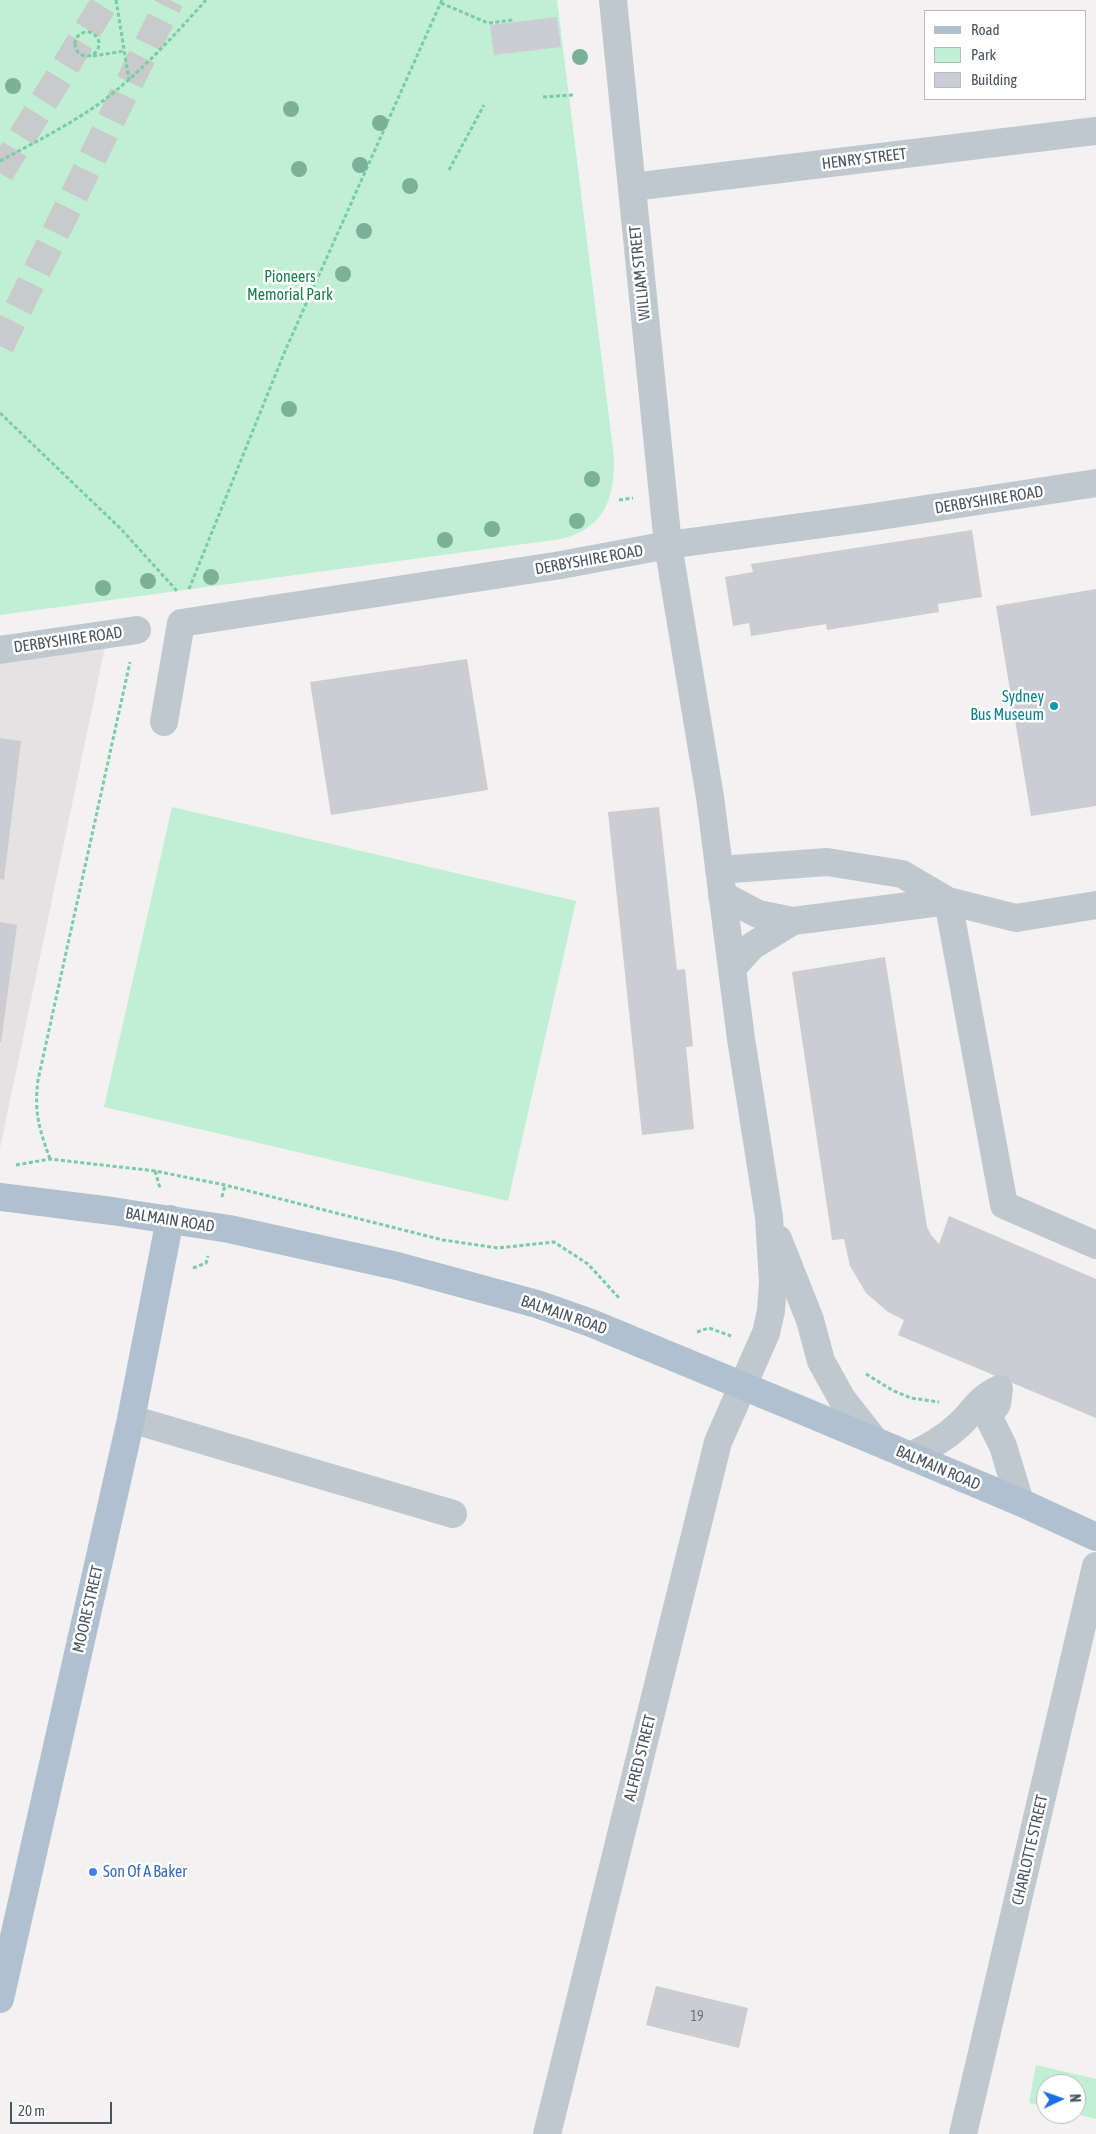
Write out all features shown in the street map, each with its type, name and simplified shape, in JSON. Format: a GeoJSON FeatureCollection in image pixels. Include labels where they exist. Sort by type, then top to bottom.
{"type":"FeatureCollection","features":[{"type":"Feature","properties":{"kind":"main road","name":"BALMAIN ROAD"},"geometry":{"type":"LineString","coordinates":[[0,1198],[170,1219],[239,1231],[397,1266],[537,1304],[591,1323],[743,1386],[1020,1502],[1096,1537]]}},
{"type":"Feature","properties":{"kind":"main road","name":"MOORE STREET"},"geometry":{"type":"LineString","coordinates":[[0,1998],[131,1419],[170,1219]]}},
{"type":"Feature","properties":{"kind":"street","name":"WILLIAM STREET"},"geometry":{"type":"LineString","coordinates":[[613,0],[668,545],[710,796],[740,1039],[769,1217]]}},
{"type":"Feature","properties":{"kind":"street","name":"HENRY STREET"},"geometry":{"type":"LineString","coordinates":[[632,187],[1096,131]]}},
{"type":"Feature","properties":{"kind":"street","name":"DERBYSHIRE ROAD"},"geometry":{"type":"LineString","coordinates":[[164,722],[181,623],[561,566],[668,545],[1096,484]]}},
{"type":"Feature","properties":{"kind":"street","name":"DERBYSHIRE ROAD"},"geometry":{"type":"LineString","coordinates":[[0,650],[137,630]]}},
{"type":"Feature","properties":{"kind":"street"},"geometry":{"type":"LineString","coordinates":[[720,882],[827,862],[902,874],[948,901],[1016,918],[1096,905]]}},
{"type":"Feature","properties":{"kind":"street"},"geometry":{"type":"LineString","coordinates":[[720,882],[758,914],[794,921],[948,901]]}},
{"type":"Feature","properties":{"kind":"street"},"geometry":{"type":"LineString","coordinates":[[948,901],[1004,1205],[1096,1245]]}},
{"type":"Feature","properties":{"kind":"street"},"geometry":{"type":"LineString","coordinates":[[732,968],[752,946],[794,921]]}},
{"type":"Feature","properties":{"kind":"street"},"geometry":{"type":"LineString","coordinates":[[769,1217],[810,1320],[821,1361],[842,1399],[875,1442]]}},
{"type":"Feature","properties":{"kind":"street","name":"ALFRED STREET"},"geometry":{"type":"LineString","coordinates":[[547,2134],[718,1442],[766,1333],[771,1311],[773,1282],[769,1217]]}},
{"type":"Feature","properties":{"kind":"street"},"geometry":{"type":"LineString","coordinates":[[910,1456],[938,1443],[960,1425],[982,1398],[999,1389],[997,1404],[988,1416],[1003,1446],[1020,1502]]}},
{"type":"Feature","properties":{"kind":"street"},"geometry":{"type":"LineString","coordinates":[[131,1419],[454,1514]]}},
{"type":"Feature","properties":{"kind":"street","name":"CHARLOTTE STREET"},"geometry":{"type":"LineString","coordinates":[[963,2134],[1096,1566]]}},
{"type":"Feature","properties":{"kind":"path"},"geometry":{"type":"LineString","coordinates":[[116,0],[129,80]]}},
{"type":"Feature","properties":{"kind":"path"},"geometry":{"type":"LineString","coordinates":[[0,161],[63,127],[94,107],[129,80],[166,46],[206,0]]}},
{"type":"Feature","properties":{"kind":"path"},"geometry":{"type":"LineString","coordinates":[[188,590],[285,351],[442,1],[488,23],[513,20]]}},
{"type":"Feature","properties":{"kind":"path"},"geometry":{"type":"LineString","coordinates":[[88,57],[96,53],[99,42],[98,38],[92,33],[84,32],[78,37],[75,44],[77,52],[88,57],[124,51]]}},
{"type":"Feature","properties":{"kind":"path"},"geometry":{"type":"LineString","coordinates":[[543,97],[574,95]]}},
{"type":"Feature","properties":{"kind":"path"},"geometry":{"type":"LineString","coordinates":[[449,170],[484,105]]}},
{"type":"Feature","properties":{"kind":"path"},"geometry":{"type":"LineString","coordinates":[[0,413],[121,529],[178,592]]}},
{"type":"Feature","properties":{"kind":"path"},"geometry":{"type":"LineString","coordinates":[[50,1159],[37,1118],[35,1103],[38,1080],[137,630]]}},
{"type":"Feature","properties":{"kind":"path"},"geometry":{"type":"LineString","coordinates":[[14,1166],[50,1159],[155,1171],[225,1185],[442,1240],[498,1248],[554,1242],[588,1264],[615,1296],[622,1300]]}},
{"type":"Feature","properties":{"kind":"path"},"geometry":{"type":"LineString","coordinates":[[691,1334],[709,1328],[718,1330]]}},
{"type":"Feature","properties":{"kind":"shaded area"},"geometry":{"type":"Polygon","coordinates":[[[105,647],[0,1148],[0,664],[105,647]]]}},
{"type":"Feature","properties":{"kind":"green space","name":"Pioneers Memorial Park"},"geometry":{"type":"Polygon","coordinates":[[[0,0],[557,0],[614,457],[614,472],[609,498],[604,510],[597,519],[588,528],[561,539],[0,615],[0,0]]]}},
{"type":"Feature","properties":{"kind":"green space"},"geometry":{"type":"Polygon","coordinates":[[[172,807],[576,901],[508,1201],[104,1107],[172,807]]]}},
{"type":"Feature","properties":{"kind":"green space"},"geometry":{"type":"Polygon","coordinates":[[[1036,2065],[1075,2074],[1036,2074],[1036,2105],[1029,2103],[1036,2065]]]}},
{"type":"Feature","properties":{"kind":"green space"},"geometry":{"type":"Polygon","coordinates":[[[1086,2077],[1096,2079],[1096,2119],[1086,2116],[1086,2077]]]}},
{"type":"Feature","properties":{"kind":"building"},"geometry":{"type":"Polygon","coordinates":[[[557,17],[561,47],[494,55],[490,25],[557,17]]]}},
{"type":"Feature","properties":{"kind":"building"},"geometry":{"type":"Polygon","coordinates":[[[972,530],[982,597],[938,604],[939,612],[827,630],[826,624],[751,636],[749,623],[733,626],[725,577],[753,572],[751,564],[972,530]]]}},
{"type":"Feature","properties":{"kind":"building","name":"Sydney Bus Museum"},"geometry":{"type":"Polygon","coordinates":[[[1096,589],[1096,806],[1031,816],[996,606],[1096,589]]]}},
{"type":"Feature","properties":{"kind":"building"},"geometry":{"type":"Polygon","coordinates":[[[467,659],[488,790],[331,815],[310,682],[467,659]]]}},
{"type":"Feature","properties":{"kind":"building"},"geometry":{"type":"Polygon","coordinates":[[[0,738],[21,741],[4,880],[0,879],[0,738]]]}},
{"type":"Feature","properties":{"kind":"building"},"geometry":{"type":"Polygon","coordinates":[[[659,807],[677,970],[685,969],[693,1046],[686,1047],[694,1129],[642,1135],[608,812],[659,807]]]}},
{"type":"Feature","properties":{"kind":"building"},"geometry":{"type":"Polygon","coordinates":[[[0,922],[17,925],[1,1042],[0,1042],[0,922]]]}},
{"type":"Feature","properties":{"kind":"building"},"geometry":{"type":"Polygon","coordinates":[[[885,957],[927,1227],[939,1244],[949,1216],[1096,1279],[1096,1418],[898,1335],[904,1320],[888,1312],[866,1293],[850,1266],[844,1239],[832,1240],[792,972],[885,957]]]}},
{"type":"Feature","properties":{"kind":"building"},"geometry":{"type":"Polygon","coordinates":[[[656,1986],[748,2008],[739,2048],[646,2025],[656,1986]]]}},
{"type":"Feature","properties":{"kind":"tunnel"},"geometry":{"type":"LineString","coordinates":[[0,173],[106,0]]}},
{"type":"Feature","properties":{"kind":"tunnel"},"geometry":{"type":"LineString","coordinates":[[0,346],[170,0]]}},
{"type":"Feature","properties":{"kind":"place","name":"Sydney Bus Museum"},"geometry":{"type":"Point","coordinates":[1054,706]}},
{"type":"Feature","properties":{"kind":"place","name":"Son Of A Baker"},"geometry":{"type":"Point","coordinates":[93,1872]}}]}
